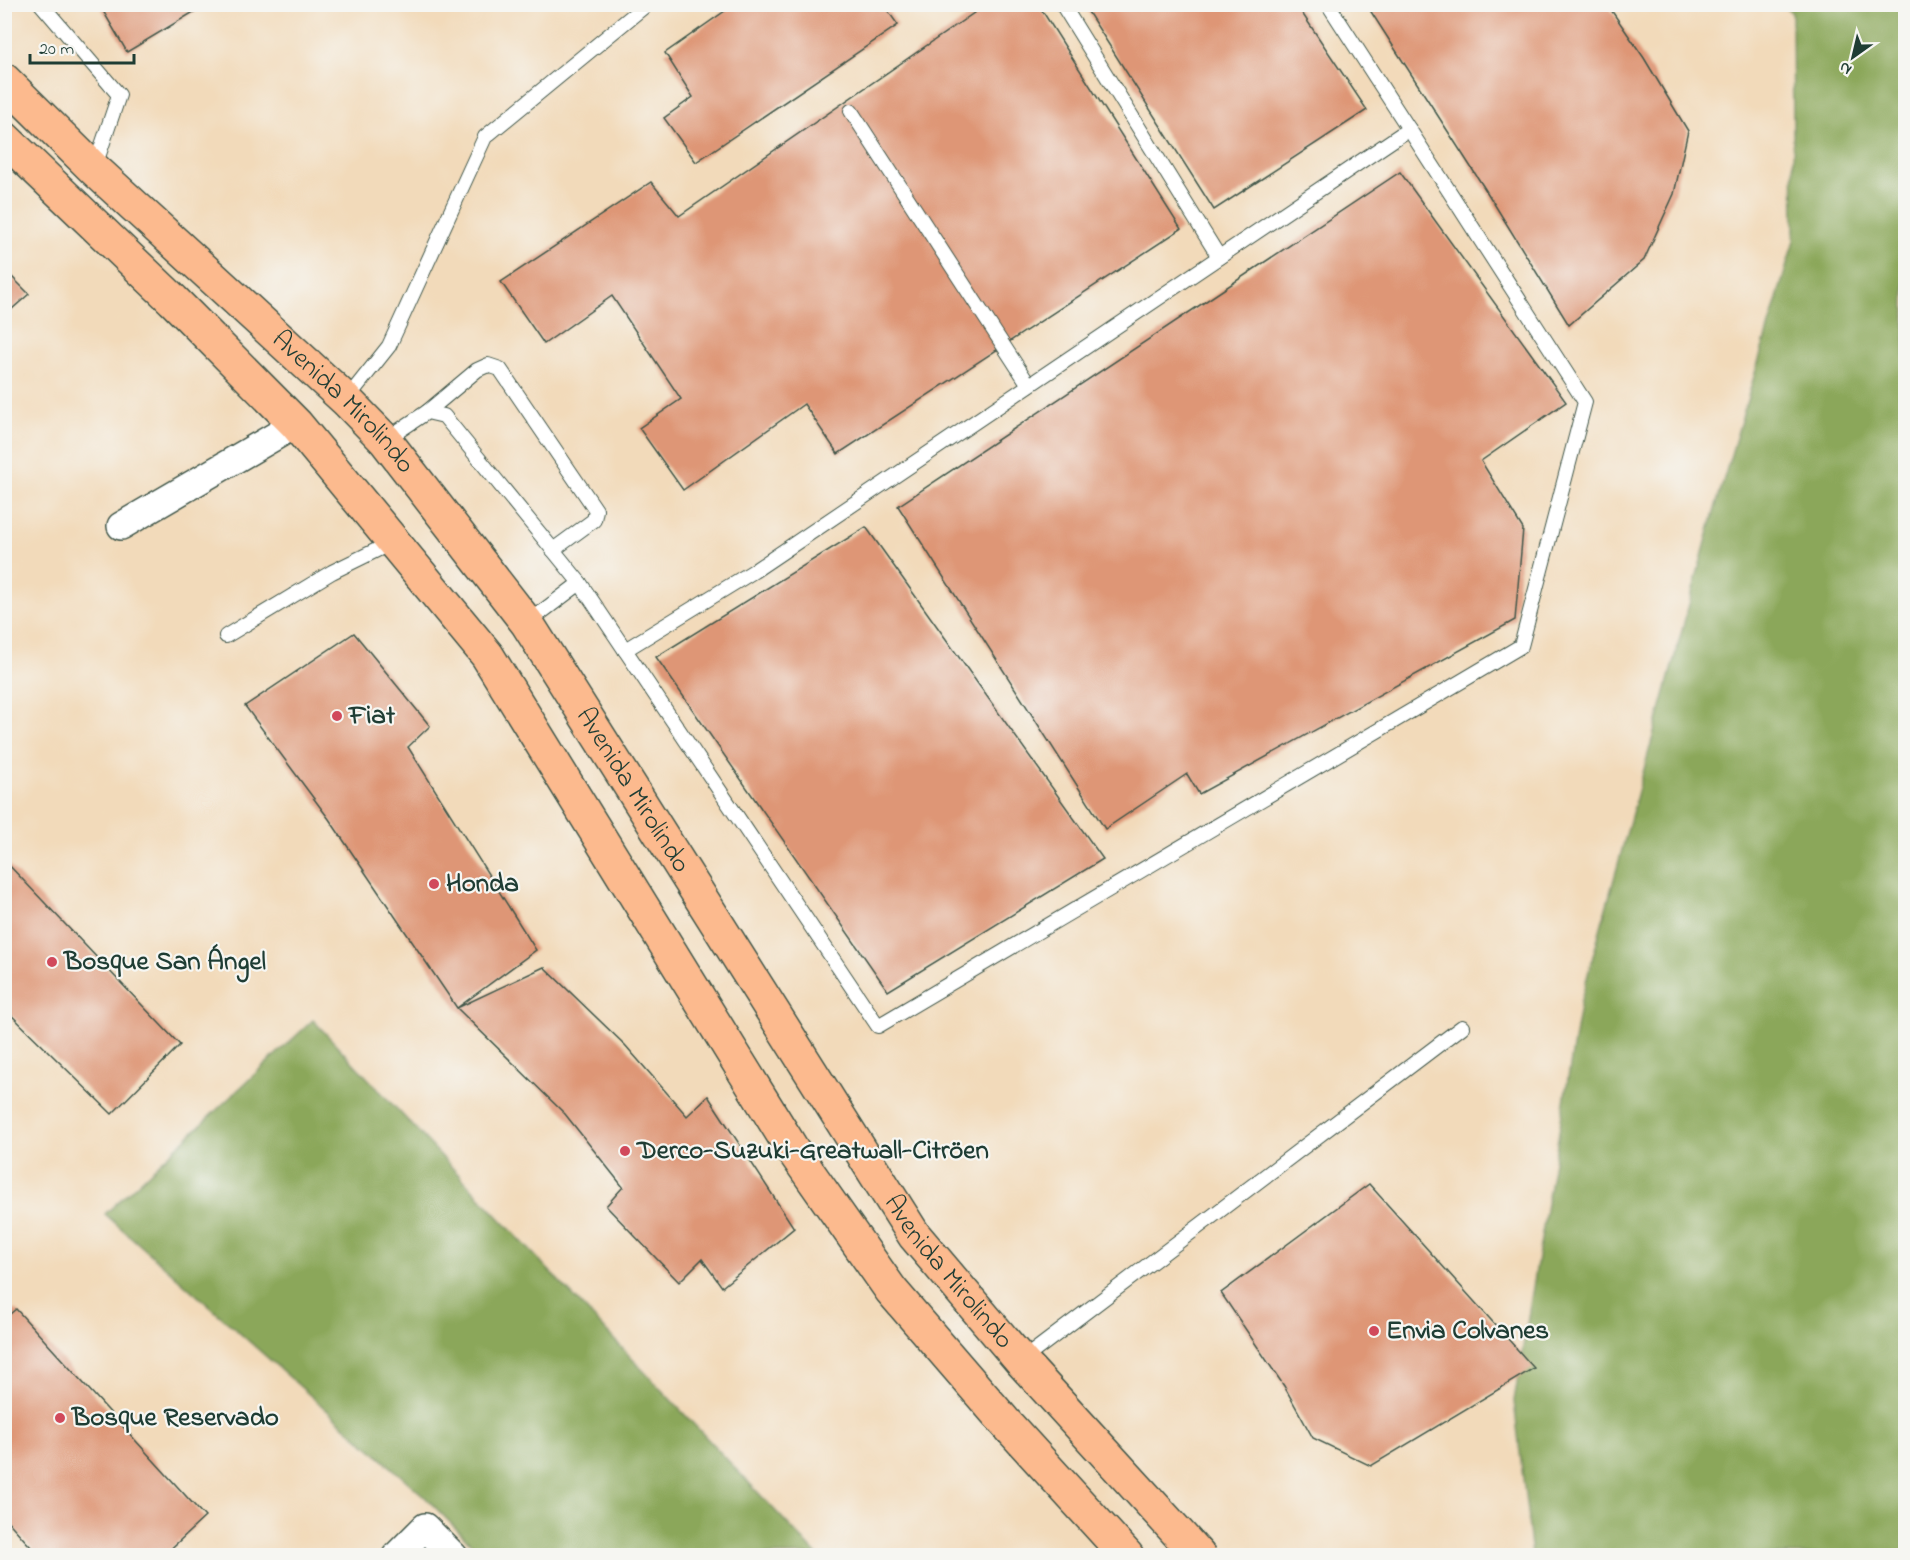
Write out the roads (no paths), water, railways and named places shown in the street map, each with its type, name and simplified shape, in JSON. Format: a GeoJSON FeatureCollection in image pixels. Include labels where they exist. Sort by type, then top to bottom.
{"type":"FeatureCollection","features":[{"type":"Feature","properties":{"kind":"main road","name":"Avenida Mirolindo"},"geometry":{"type":"LineString","coordinates":[[4,80],[94,169],[346,400],[385,440],[527,623],[914,1235],[1021,1361],[1199,1556]]}},
{"type":"Feature","properties":{"kind":"main road","name":"Avenida Mirolindo"},"geometry":{"type":"LineString","coordinates":[[4,138],[173,300],[296,424],[487,655],[792,1149],[884,1281],[1004,1421],[1127,1556]]}},
{"type":"Feature","properties":{"kind":"street"},"geometry":{"type":"LineString","coordinates":[[121,526],[296,424]]}},
{"type":"Feature","properties":{"kind":"street"},"geometry":{"type":"LineString","coordinates":[[396,1556],[425,1527],[454,1556]]}},
{"type":"Feature","properties":{"kind":"lane"},"geometry":{"type":"LineString","coordinates":[[41,4],[119,95],[94,169]]}},
{"type":"Feature","properties":{"kind":"lane"},"geometry":{"type":"LineString","coordinates":[[346,400],[389,346],[485,137],[647,4]]}},
{"type":"Feature","properties":{"kind":"lane"},"geometry":{"type":"LineString","coordinates":[[1062,4],[1219,257]]}},
{"type":"Feature","properties":{"kind":"lane"},"geometry":{"type":"LineString","coordinates":[[427,412],[444,416],[580,583],[878,1026],[1521,646],[1586,402],[1328,4]]}},
{"type":"Feature","properties":{"kind":"lane"},"geometry":{"type":"LineString","coordinates":[[851,111],[1029,385]]}},
{"type":"Feature","properties":{"kind":"lane"},"geometry":{"type":"LineString","coordinates":[[625,650],[754,571],[1409,129]]}},
{"type":"Feature","properties":{"kind":"lane"},"geometry":{"type":"LineString","coordinates":[[385,440],[427,412],[477,370],[488,365],[500,369],[596,510],[594,520],[553,550]]}},
{"type":"Feature","properties":{"kind":"lane"},"geometry":{"type":"LineString","coordinates":[[226,636],[332,572],[393,542]]}},
{"type":"Feature","properties":{"kind":"lane"},"geometry":{"type":"LineString","coordinates":[[527,623],[580,583]]}},
{"type":"Feature","properties":{"kind":"lane"},"geometry":{"type":"LineString","coordinates":[[1021,1361],[1462,1027]]}},
{"type":"Feature","properties":{"kind":"place","name":"Fiat"},"geometry":{"type":"Point","coordinates":[337,716]}},
{"type":"Feature","properties":{"kind":"place","name":"Honda"},"geometry":{"type":"Point","coordinates":[434,884]}},
{"type":"Feature","properties":{"kind":"place","name":"Bosque San Ángel"},"geometry":{"type":"Point","coordinates":[52,962]}},
{"type":"Feature","properties":{"kind":"place","name":"Derco-Suzuki-Greatwall-Citröen"},"geometry":{"type":"Point","coordinates":[625,1151]}},
{"type":"Feature","properties":{"kind":"place","name":"Envia Colvanes"},"geometry":{"type":"Point","coordinates":[1374,1331]}},
{"type":"Feature","properties":{"kind":"place","name":"Bosque Reservado"},"geometry":{"type":"Point","coordinates":[60,1418]}}]}
